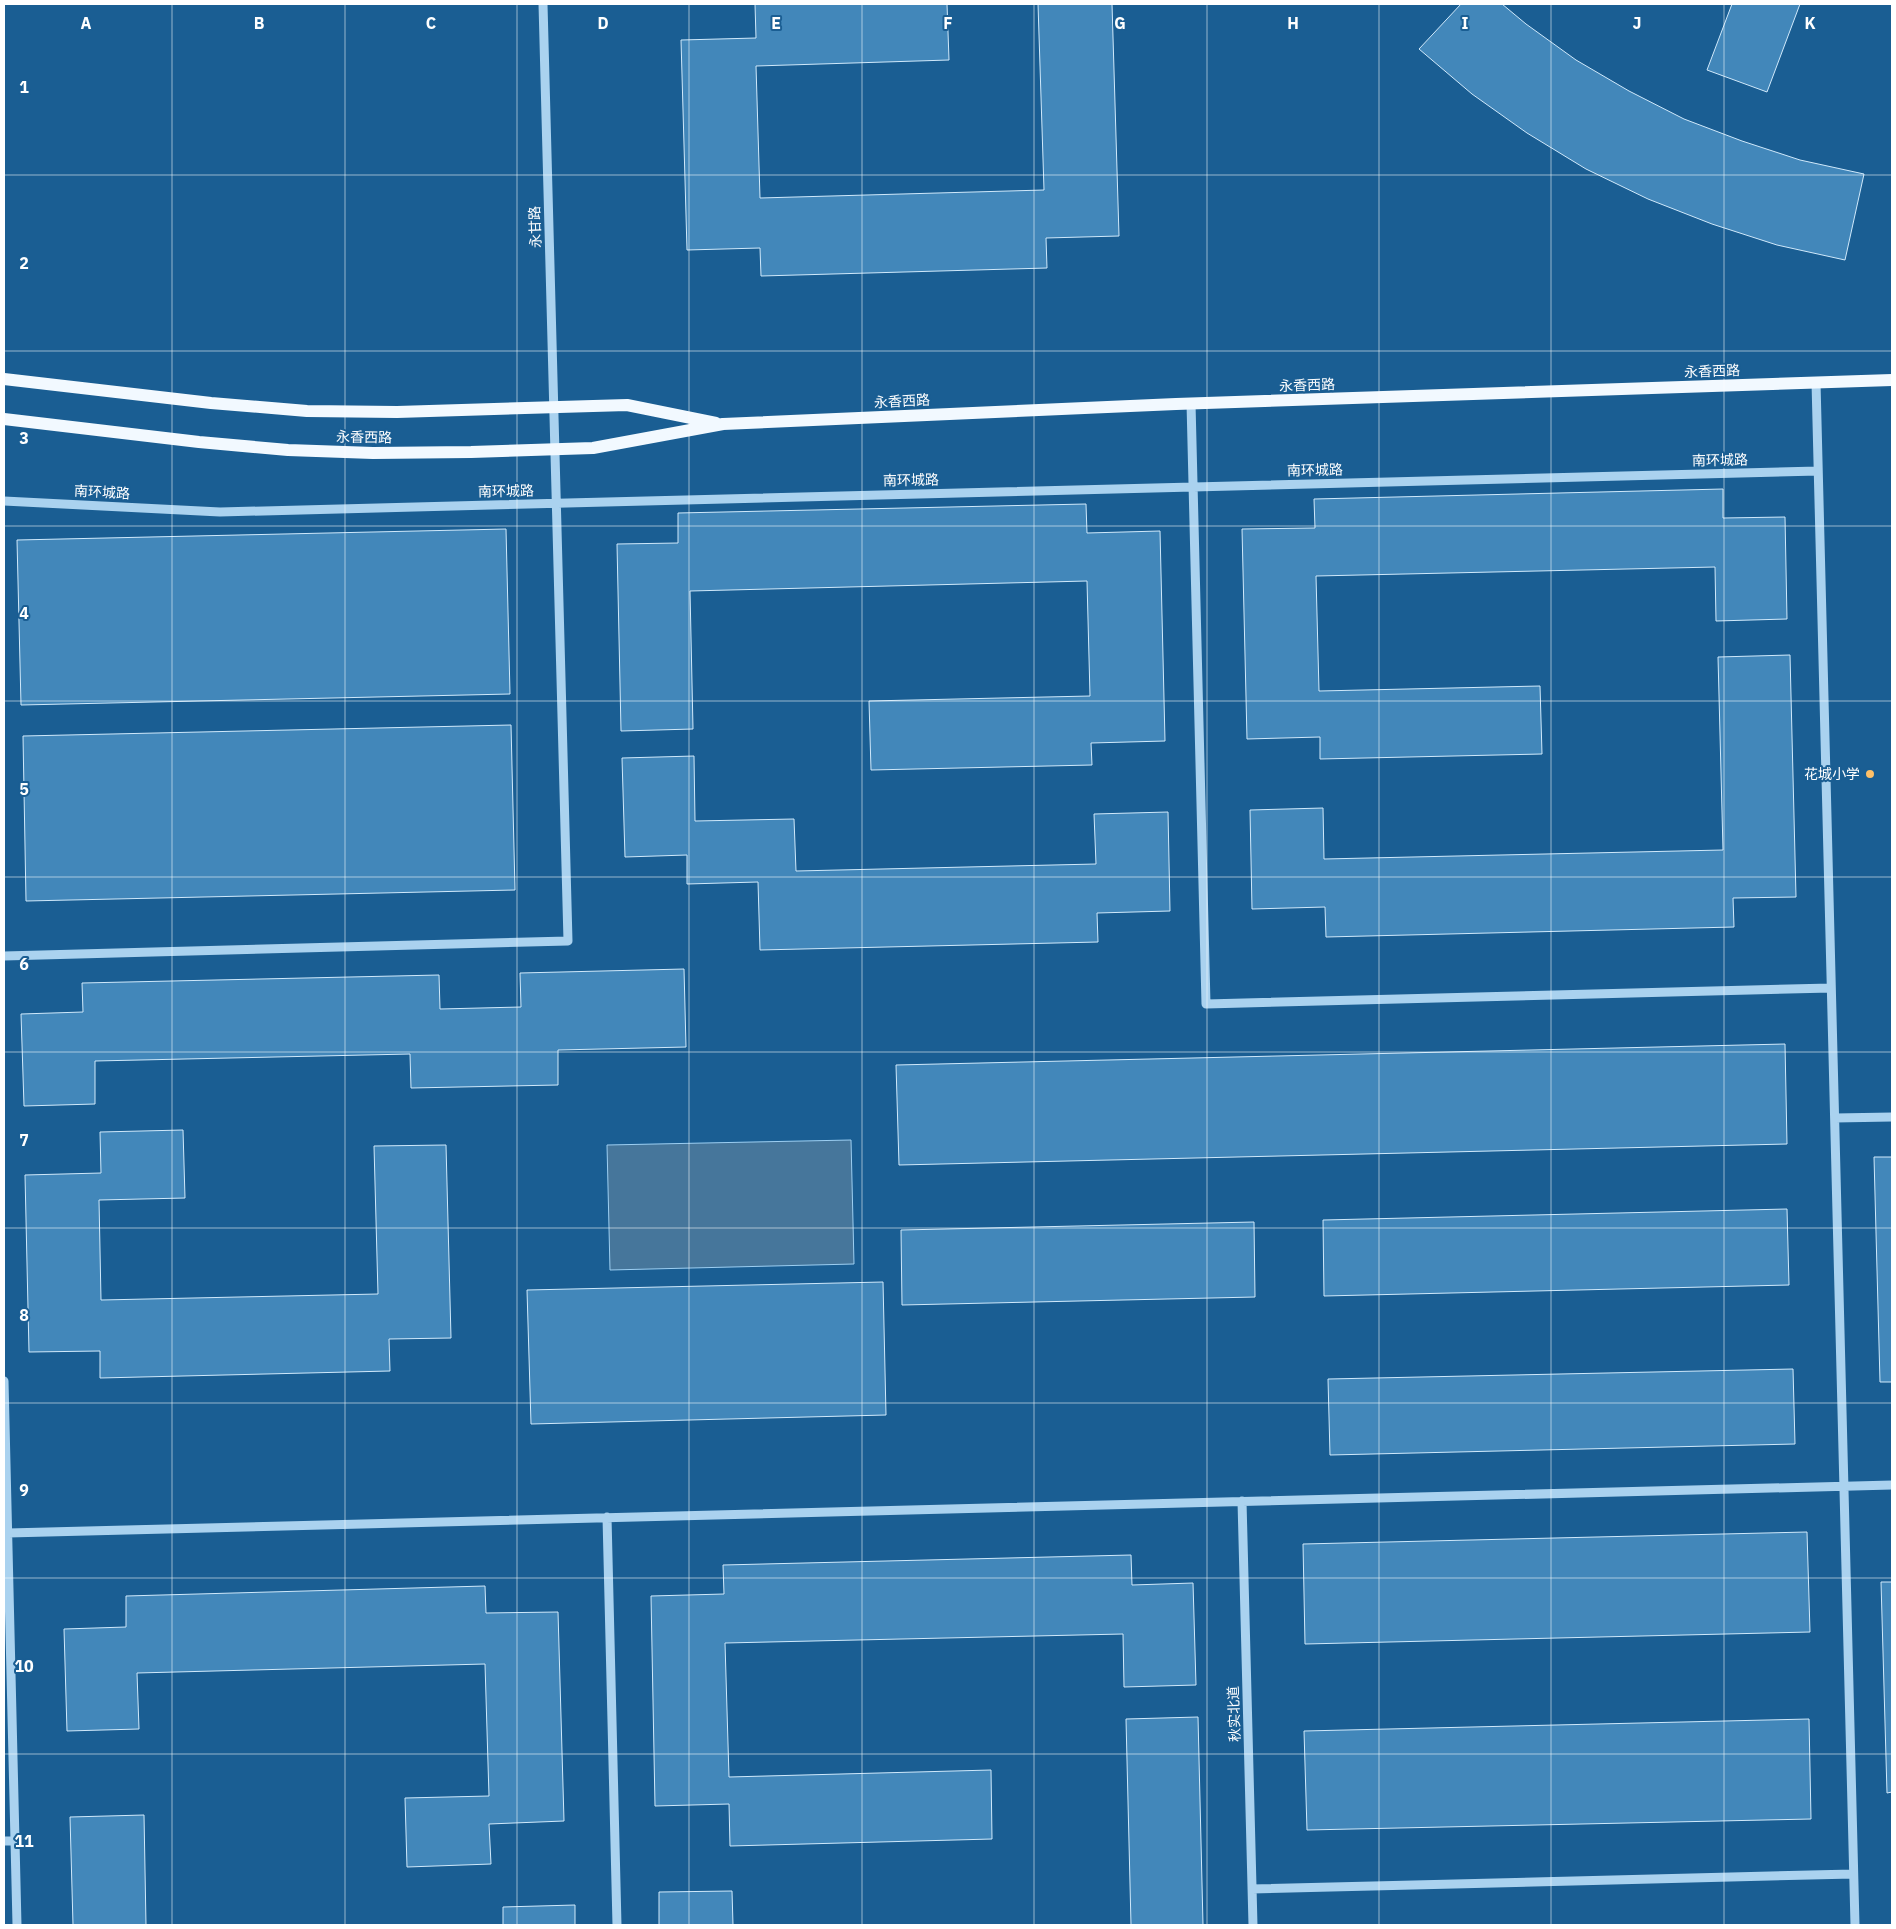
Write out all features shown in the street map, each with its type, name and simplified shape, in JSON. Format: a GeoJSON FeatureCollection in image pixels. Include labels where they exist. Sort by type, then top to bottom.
{"type":"FeatureCollection","features":[{"type":"Feature","properties":{"kind":"main road","name":"永香西路"},"geometry":{"type":"LineString","coordinates":[[4,379],[211,404],[307,411],[397,412],[627,405],[723,424]]}},
{"type":"Feature","properties":{"kind":"main road","name":"永香西路"},"geometry":{"type":"LineString","coordinates":[[4,419],[199,442],[288,450],[374,453],[593,448],[723,424],[1191,404],[1892,380]]}},
{"type":"Feature","properties":{"kind":"street","name":"永甘路"},"geometry":{"type":"LineString","coordinates":[[4,956],[568,941],[543,4]]}},
{"type":"Feature","properties":{"kind":"street"},"geometry":{"type":"LineString","coordinates":[[1816,382],[1855,1925]]}},
{"type":"Feature","properties":{"kind":"street"},"geometry":{"type":"LineString","coordinates":[[1191,404],[1206,1004],[1831,988]]}},
{"type":"Feature","properties":{"kind":"street","name":"南环城路"},"geometry":{"type":"LineString","coordinates":[[4,501],[220,512],[1818,471]]}},
{"type":"Feature","properties":{"kind":"street"},"geometry":{"type":"LineString","coordinates":[[1835,1118],[1892,1116]]}},
{"type":"Feature","properties":{"kind":"street"},"geometry":{"type":"LineString","coordinates":[[4,1381],[17,1925]]}},
{"type":"Feature","properties":{"kind":"street"},"geometry":{"type":"LineString","coordinates":[[8,1532],[1892,1485]]}},
{"type":"Feature","properties":{"kind":"street","name":"秋实北道"},"geometry":{"type":"LineString","coordinates":[[1242,1501],[1253,1925]]}},
{"type":"Feature","properties":{"kind":"street"},"geometry":{"type":"LineString","coordinates":[[607,1517],[618,1925]]}},
{"type":"Feature","properties":{"kind":"street"},"geometry":{"type":"LineString","coordinates":[[4,1841],[15,1841]]}},
{"type":"Feature","properties":{"kind":"street"},"geometry":{"type":"LineString","coordinates":[[1252,1889],[1854,1874]]}},
{"type":"Feature","properties":{"kind":"water"},"geometry":{"type":"Polygon","coordinates":[[[851,1140],[854,1264],[610,1270],[607,1145],[851,1140]]]}},
{"type":"Feature","properties":{"kind":"building"},"geometry":{"type":"Polygon","coordinates":[[[755,4],[947,4],[949,60],[756,66],[760,198],[1044,190],[1038,4],[1112,4],[1119,236],[1046,238],[1047,268],[761,276],[760,248],[687,250],[681,40],[756,38],[755,4]]]}},
{"type":"Feature","properties":{"kind":"building"},"geometry":{"type":"Polygon","coordinates":[[[1461,4],[1502,4],[1576,60],[1629,91],[1684,119],[1800,160],[1864,174],[1845,260],[1777,245],[1712,224],[1648,199],[1586,169],[1527,133],[1472,94],[1419,49],[1461,4]]]}},
{"type":"Feature","properties":{"kind":"building"},"geometry":{"type":"Polygon","coordinates":[[[1732,4],[1800,4],[1767,92],[1707,70],[1732,4]]]}},
{"type":"Feature","properties":{"kind":"building"},"geometry":{"type":"Polygon","coordinates":[[[1723,489],[1723,518],[1785,517],[1787,619],[1716,621],[1715,567],[1316,576],[1319,691],[1540,686],[1542,754],[1320,759],[1320,737],[1247,739],[1242,529],[1315,528],[1314,499],[1723,489]]]}},
{"type":"Feature","properties":{"kind":"building"},"geometry":{"type":"Polygon","coordinates":[[[1086,504],[1087,533],[1160,531],[1165,741],[1091,743],[1092,765],[871,770],[869,701],[1090,696],[1087,581],[690,591],[693,729],[621,731],[617,544],[678,543],[678,513],[1086,504]]]}},
{"type":"Feature","properties":{"kind":"building"},"geometry":{"type":"Polygon","coordinates":[[[506,529],[510,694],[21,705],[17,540],[506,529]]]}},
{"type":"Feature","properties":{"kind":"building"},"geometry":{"type":"Polygon","coordinates":[[[1790,655],[1796,897],[1733,898],[1734,927],[1326,937],[1325,907],[1252,909],[1250,810],[1323,808],[1324,859],[1723,850],[1718,657],[1790,655]]]}},
{"type":"Feature","properties":{"kind":"building"},"geometry":{"type":"Polygon","coordinates":[[[511,725],[515,890],[26,901],[23,736],[511,725]]]}},
{"type":"Feature","properties":{"kind":"building"},"geometry":{"type":"Polygon","coordinates":[[[694,756],[695,821],[794,819],[796,871],[1096,864],[1094,814],[1168,812],[1170,911],[1097,913],[1098,942],[760,950],[758,882],[687,884],[687,855],[625,857],[622,758],[694,756]]]}},
{"type":"Feature","properties":{"kind":"building"},"geometry":{"type":"Polygon","coordinates":[[[684,969],[686,1047],[558,1050],[558,1085],[411,1088],[410,1054],[95,1061],[95,1104],[24,1106],[21,1014],[83,1012],[82,983],[439,975],[440,1009],[521,1007],[520,973],[684,969]]]}},
{"type":"Feature","properties":{"kind":"building"},"geometry":{"type":"Polygon","coordinates":[[[1785,1044],[1787,1144],[899,1165],[896,1065],[1785,1044]]]}},
{"type":"Feature","properties":{"kind":"building"},"geometry":{"type":"Polygon","coordinates":[[[183,1130],[185,1198],[99,1200],[101,1300],[378,1294],[374,1146],[446,1145],[451,1338],[389,1339],[390,1371],[100,1378],[100,1351],[29,1352],[25,1175],[101,1173],[100,1132],[183,1130]]]}},
{"type":"Feature","properties":{"kind":"building"},"geometry":{"type":"Polygon","coordinates":[[[1874,1157],[1892,1157],[1892,1382],[1880,1382],[1874,1157]]]}},
{"type":"Feature","properties":{"kind":"building"},"geometry":{"type":"Polygon","coordinates":[[[1787,1209],[1789,1285],[1324,1296],[1323,1220],[1787,1209]]]}},
{"type":"Feature","properties":{"kind":"building"},"geometry":{"type":"Polygon","coordinates":[[[1254,1222],[1255,1297],[902,1305],[901,1230],[1254,1222]]]}},
{"type":"Feature","properties":{"kind":"building"},"geometry":{"type":"Polygon","coordinates":[[[883,1282],[886,1415],[531,1424],[527,1290],[883,1282]]]}},
{"type":"Feature","properties":{"kind":"building"},"geometry":{"type":"Polygon","coordinates":[[[1793,1369],[1795,1444],[1330,1455],[1328,1379],[1793,1369]]]}},
{"type":"Feature","properties":{"kind":"building"},"geometry":{"type":"Polygon","coordinates":[[[1807,1532],[1810,1632],[1305,1644],[1303,1544],[1807,1532]]]}},
{"type":"Feature","properties":{"kind":"building"},"geometry":{"type":"Polygon","coordinates":[[[1131,1555],[1132,1585],[1193,1583],[1196,1685],[1124,1687],[1123,1634],[725,1643],[729,1777],[991,1770],[992,1839],[730,1846],[729,1804],[655,1806],[651,1596],[724,1594],[723,1565],[1131,1555]]]}},
{"type":"Feature","properties":{"kind":"building"},"geometry":{"type":"Polygon","coordinates":[[[1881,1582],[1892,1582],[1892,1792],[1887,1793],[1881,1582]]]}},
{"type":"Feature","properties":{"kind":"building"},"geometry":{"type":"Polygon","coordinates":[[[485,1586],[486,1613],[558,1612],[564,1821],[489,1824],[491,1864],[407,1867],[405,1798],[489,1796],[485,1664],[137,1673],[139,1729],[67,1731],[64,1629],[126,1627],[126,1596],[485,1586]]]}},
{"type":"Feature","properties":{"kind":"building"},"geometry":{"type":"Polygon","coordinates":[[[1198,1717],[1203,1925],[1131,1925],[1126,1719],[1198,1717]]]}},
{"type":"Feature","properties":{"kind":"building"},"geometry":{"type":"Polygon","coordinates":[[[1809,1719],[1811,1819],[1307,1830],[1304,1731],[1809,1719]]]}},
{"type":"Feature","properties":{"kind":"building"},"geometry":{"type":"Polygon","coordinates":[[[144,1815],[146,1925],[73,1925],[70,1817],[144,1815]]]}},
{"type":"Feature","properties":{"kind":"building"},"geometry":{"type":"Polygon","coordinates":[[[732,1891],[733,1925],[659,1925],[659,1892],[732,1891]]]}},
{"type":"Feature","properties":{"kind":"building"},"geometry":{"type":"Polygon","coordinates":[[[575,1905],[575,1925],[503,1925],[503,1907],[575,1905]]]}},
{"type":"Feature","properties":{"kind":"place","name":"花城小学"},"geometry":{"type":"Point","coordinates":[1870,774]}}]}
